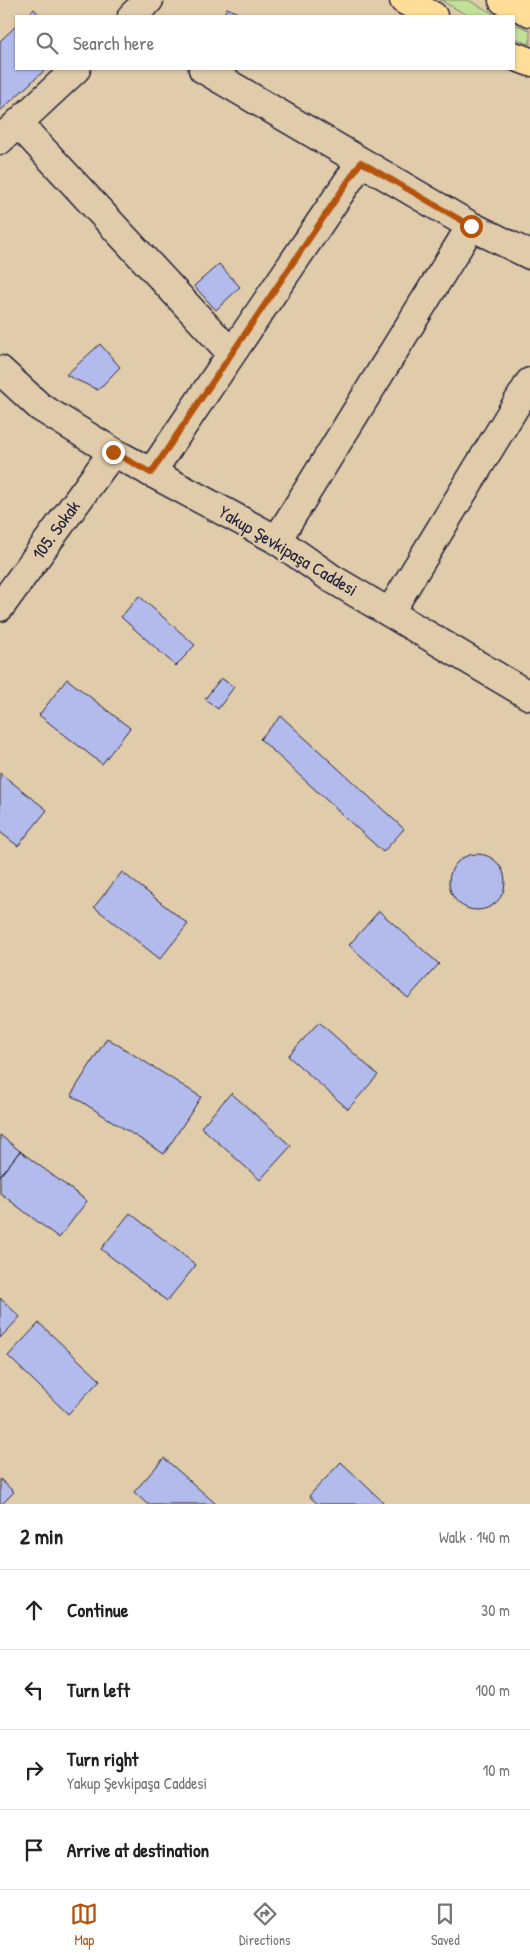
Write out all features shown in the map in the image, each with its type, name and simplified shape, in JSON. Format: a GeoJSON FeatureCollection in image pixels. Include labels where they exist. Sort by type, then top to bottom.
{"type":"FeatureCollection","features":[{"type":"Feature","properties":{"kind":"highway"},"geometry":{"type":"LineString","coordinates":[[404,0],[431,15]]}},
{"type":"Feature","properties":{"kind":"highway"},"geometry":{"type":"LineString","coordinates":[[503,0],[530,12]]}},
{"type":"Feature","properties":{"kind":"highway"},"geometry":{"type":"LineString","coordinates":[[515,56],[530,62]]}},
{"type":"Feature","properties":{"kind":"street"},"geometry":{"type":"LineString","coordinates":[[133,15],[149,0]]}},
{"type":"Feature","properties":{"kind":"street"},"geometry":{"type":"LineString","coordinates":[[75,70],[9,132],[232,353]]}},
{"type":"Feature","properties":{"kind":"street"},"geometry":{"type":"LineString","coordinates":[[205,70],[471,226],[530,255]]}},
{"type":"Feature","properties":{"kind":"street"},"geometry":{"type":"LineString","coordinates":[[151,473],[361,162]]}},
{"type":"Feature","properties":{"kind":"street"},"geometry":{"type":"LineString","coordinates":[[277,540],[471,226]]}},
{"type":"Feature","properties":{"kind":"street","name":"Yakup Şevkipaşa Caddesi"},"geometry":{"type":"LineString","coordinates":[[0,370],[40,407],[113,452],[277,540],[331,578],[530,696]]}},
{"type":"Feature","properties":{"kind":"street"},"geometry":{"type":"LineString","coordinates":[[390,612],[530,382]]}},
{"type":"Feature","properties":{"kind":"street","name":"105. Sokak"},"geometry":{"type":"LineString","coordinates":[[0,608],[113,452]]}},
{"type":"Feature","properties":{"kind":"green space"},"geometry":{"type":"Polygon","coordinates":[[[440,0],[468,0],[496,15],[467,15],[440,0]]]}},
{"type":"Feature","properties":{"kind":"green space"},"geometry":{"type":"Polygon","coordinates":[[[515,24],[530,30],[530,44],[515,38],[515,24]]]}},
{"type":"Feature","properties":{"kind":"building"},"geometry":{"type":"Polygon","coordinates":[[[227,8],[242,15],[224,15],[227,8]]]}},
{"type":"Feature","properties":{"kind":"building"},"geometry":{"type":"Polygon","coordinates":[[[34,9],[39,15],[28,15],[34,9]]]}},
{"type":"Feature","properties":{"kind":"building"},"geometry":{"type":"Polygon","coordinates":[[[15,27],[15,70],[45,70],[0,111],[0,41],[15,27]]]}},
{"type":"Feature","properties":{"kind":"building"},"geometry":{"type":"Polygon","coordinates":[[[219,264],[240,287],[216,310],[194,286],[219,264]]]}},
{"type":"Feature","properties":{"kind":"building"},"geometry":{"type":"Polygon","coordinates":[[[100,344],[120,367],[98,390],[66,375],[100,344]]]}},
{"type":"Feature","properties":{"kind":"building"},"geometry":{"type":"Polygon","coordinates":[[[139,596],[195,645],[176,666],[121,617],[139,596]]]}},
{"type":"Feature","properties":{"kind":"building"},"geometry":{"type":"Polygon","coordinates":[[[221,678],[234,687],[218,709],[205,699],[221,678]]]}},
{"type":"Feature","properties":{"kind":"building"},"geometry":{"type":"Polygon","coordinates":[[[67,679],[130,728],[102,764],[39,715],[67,679]]]}},
{"type":"Feature","properties":{"kind":"building"},"geometry":{"type":"Polygon","coordinates":[[[281,716],[404,829],[383,852],[260,739],[281,716]]]}},
{"type":"Feature","properties":{"kind":"building"},"geometry":{"type":"Polygon","coordinates":[[[0,773],[47,810],[18,846],[0,832],[0,773]]]}},
{"type":"Feature","properties":{"kind":"building"},"geometry":{"type":"Polygon","coordinates":[[[477,854],[492,859],[500,867],[505,882],[500,897],[492,905],[477,910],[462,905],[454,897],[449,882],[454,867],[462,859],[477,854]]]}},
{"type":"Feature","properties":{"kind":"building"},"geometry":{"type":"Polygon","coordinates":[[[122,872],[188,924],[160,959],[94,907],[122,872]]]}},
{"type":"Feature","properties":{"kind":"building"},"geometry":{"type":"Polygon","coordinates":[[[379,911],[439,964],[408,998],[349,945],[379,911]]]}},
{"type":"Feature","properties":{"kind":"building"},"geometry":{"type":"Polygon","coordinates":[[[319,1022],[378,1075],[348,1109],[288,1056],[319,1022]]]}},
{"type":"Feature","properties":{"kind":"building"},"geometry":{"type":"Polygon","coordinates":[[[107,1038],[201,1097],[164,1154],[71,1095],[107,1038]]]}},
{"type":"Feature","properties":{"kind":"building"},"geometry":{"type":"Polygon","coordinates":[[[231,1093],[291,1146],[260,1180],[201,1127],[231,1093]]]}},
{"type":"Feature","properties":{"kind":"building"},"geometry":{"type":"Polygon","coordinates":[[[0,1135],[20,1151],[0,1176],[0,1135]]]}},
{"type":"Feature","properties":{"kind":"building"},"geometry":{"type":"Polygon","coordinates":[[[20,1151],[87,1201],[59,1238],[0,1193],[0,1176],[20,1151]]]}},
{"type":"Feature","properties":{"kind":"building"},"geometry":{"type":"Polygon","coordinates":[[[130,1213],[196,1265],[167,1301],[101,1249],[130,1213]]]}},
{"type":"Feature","properties":{"kind":"building"},"geometry":{"type":"Polygon","coordinates":[[[0,1298],[20,1317],[0,1338],[0,1298]]]}},
{"type":"Feature","properties":{"kind":"building"},"geometry":{"type":"Polygon","coordinates":[[[39,1323],[100,1380],[68,1414],[8,1356],[39,1323]]]}},
{"type":"Feature","properties":{"kind":"building"},"geometry":{"type":"Polygon","coordinates":[[[164,1458],[216,1504],[147,1504],[134,1492],[164,1458]]]}},
{"type":"Feature","properties":{"kind":"building"},"geometry":{"type":"Polygon","coordinates":[[[341,1462],[385,1504],[318,1504],[309,1496],[341,1462]]]}},
{"type":"Feature","properties":{"kind":"building"},"geometry":{"type":"Polygon","coordinates":[[[0,1479],[14,1492],[2,1504],[0,1504],[0,1479]]]}},
{"type":"Feature","properties":{"kind":"route"},"geometry":{"type":"LineString","coordinates":[[113,452],[151,473],[361,162],[471,226]]}}]}
